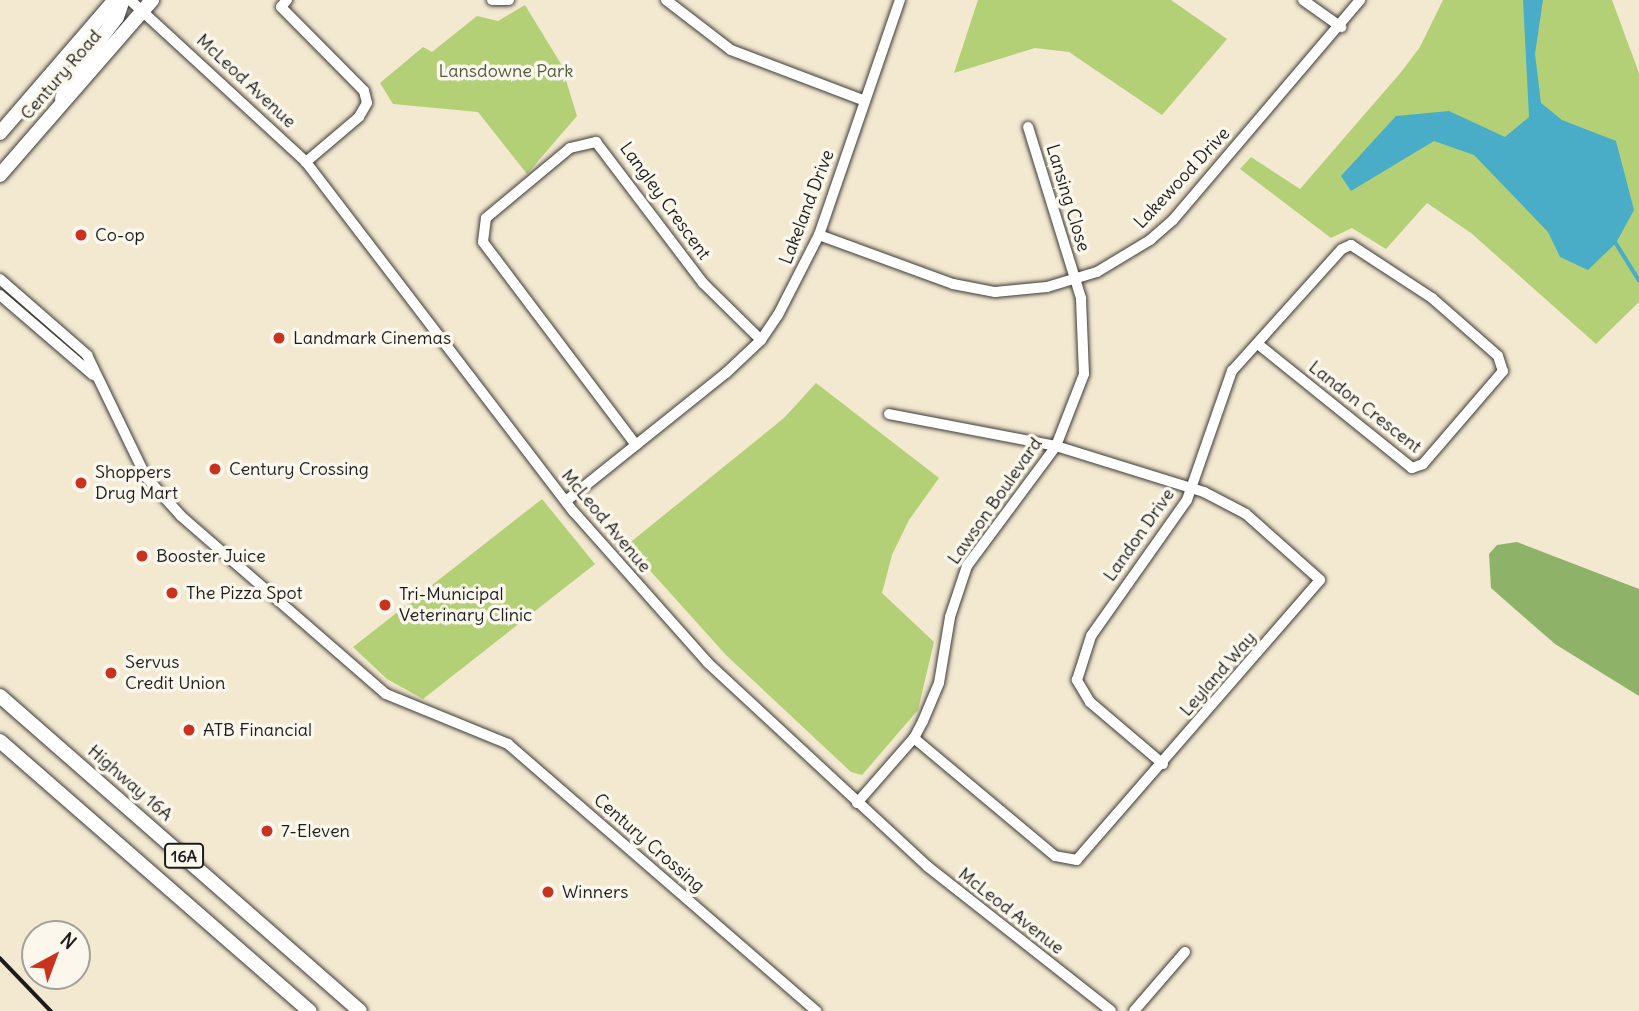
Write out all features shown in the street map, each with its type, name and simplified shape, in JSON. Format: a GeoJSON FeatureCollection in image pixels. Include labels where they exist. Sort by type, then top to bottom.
{"type":"FeatureCollection","features":[{"type":"Feature","properties":{"kind":"main road","name":"Century Road"},"geometry":{"type":"LineString","coordinates":[[0,133],[115,0]]}},
{"type":"Feature","properties":{"kind":"main road"},"geometry":{"type":"LineString","coordinates":[[59,107],[68,81],[117,17],[123,0]]}},
{"type":"Feature","properties":{"kind":"main road","name":"Century Road"},"geometry":{"type":"LineString","coordinates":[[0,175],[145,4]]}},
{"type":"Feature","properties":{"kind":"main road","name":"Highway 16A"},"geometry":{"type":"LineString","coordinates":[[0,696],[360,1011]]}},
{"type":"Feature","properties":{"kind":"main road","name":"16A"},"geometry":{"type":"LineString","coordinates":[[0,741],[310,1011]]}},
{"type":"Feature","properties":{"kind":"street","name":"McLeod Avenue"},"geometry":{"type":"LineString","coordinates":[[130,0],[145,4],[306,162],[566,501],[708,663],[857,803],[964,896],[1111,1011]]}},
{"type":"Feature","properties":{"kind":"street"},"geometry":{"type":"LineString","coordinates":[[287,0],[281,7],[364,91],[367,103],[359,117],[306,162]]}},
{"type":"Feature","properties":{"kind":"street"},"geometry":{"type":"LineString","coordinates":[[492,0],[509,0]]}},
{"type":"Feature","properties":{"kind":"street"},"geometry":{"type":"LineString","coordinates":[[666,0],[731,50],[865,101]]}},
{"type":"Feature","properties":{"kind":"street","name":"Lakeland Drive"},"geometry":{"type":"LineString","coordinates":[[566,501],[761,340],[790,294],[819,235],[900,0]]}},
{"type":"Feature","properties":{"kind":"street"},"geometry":{"type":"LineString","coordinates":[[1303,0],[1341,27]]}},
{"type":"Feature","properties":{"kind":"street","name":"Lakewood Drive"},"geometry":{"type":"LineString","coordinates":[[819,235],[953,284],[995,292],[1023,292],[1075,279],[1124,259],[1172,220],[1341,27],[1360,0]]}},
{"type":"Feature","properties":{"kind":"street","name":"Lansing Close"},"geometry":{"type":"LineString","coordinates":[[1028,127],[1075,279]]}},
{"type":"Feature","properties":{"kind":"street","name":"Langley Crescent"},"geometry":{"type":"LineString","coordinates":[[636,445],[483,242],[486,218],[570,148],[586,141],[596,142],[703,283],[761,340]]}},
{"type":"Feature","properties":{"kind":"street","name":"Landon Crescent"},"geometry":{"type":"LineString","coordinates":[[1259,345],[1412,468],[1423,464],[1503,370],[1503,363],[1432,298],[1362,249],[1347,246]]}},
{"type":"Feature","properties":{"kind":"street","name":"Landon Drive"},"geometry":{"type":"LineString","coordinates":[[1163,764],[1090,702],[1077,680],[1091,636],[1192,488],[1232,371],[1259,345],[1347,246]]}},
{"type":"Feature","properties":{"kind":"street","name":"Century Crossing"},"geometry":{"type":"LineString","coordinates":[[0,279],[87,355],[155,490],[254,580],[386,694],[508,744],[816,1011]]}},
{"type":"Feature","properties":{"kind":"street","name":"Lawson Boulevard"},"geometry":{"type":"LineString","coordinates":[[857,803],[914,738],[939,683],[950,617],[967,566],[1056,446],[1079,393],[1085,365],[1085,326],[1075,279]]}},
{"type":"Feature","properties":{"kind":"street","name":"Century Crossing"},"geometry":{"type":"LineString","coordinates":[[0,295],[96,377]]}},
{"type":"Feature","properties":{"kind":"street","name":"Leyland Way"},"geometry":{"type":"LineString","coordinates":[[889,414],[1056,446],[1192,488],[1246,514],[1320,580],[1086,854],[1072,862],[1055,856],[914,738]]}},
{"type":"Feature","properties":{"kind":"street"},"geometry":{"type":"LineString","coordinates":[[1134,1011],[1185,951]]}},
{"type":"Feature","properties":{"kind":"green space"},"geometry":{"type":"Polygon","coordinates":[[[978,0],[1171,0],[1227,39],[1162,115],[1069,52],[1035,48],[954,73],[978,0]]]}},
{"type":"Feature","properties":{"kind":"green space"},"geometry":{"type":"Polygon","coordinates":[[[1443,0],[1612,0],[1639,73],[1639,302],[1596,344],[1471,233],[1427,203],[1386,249],[1352,228],[1331,238],[1240,169],[1251,157],[1300,189],[1402,71],[1420,47],[1443,0]]]}},
{"type":"Feature","properties":{"kind":"green space","name":"Lansdowne Park"},"geometry":{"type":"Polygon","coordinates":[[[525,5],[561,64],[577,116],[527,174],[478,112],[393,104],[380,83],[423,47],[432,52],[477,16],[498,21],[525,5]]]}},
{"type":"Feature","properties":{"kind":"green space"},"geometry":{"type":"Polygon","coordinates":[[[816,383],[939,478],[909,520],[892,555],[882,593],[934,642],[918,710],[862,775],[851,772],[726,655],[627,545],[784,418],[816,383]]]}},
{"type":"Feature","properties":{"kind":"green space"},"geometry":{"type":"Polygon","coordinates":[[[542,499],[595,564],[423,699],[387,679],[353,647],[542,499]]]}},
{"type":"Feature","properties":{"kind":"green space"},"geometry":{"type":"Polygon","coordinates":[[[1517,542],[1639,589],[1639,696],[1555,644],[1491,588],[1489,554],[1497,545],[1517,542]]]}},
{"type":"Feature","properties":{"kind":"water"},"geometry":{"type":"Polygon","coordinates":[[[1523,0],[1543,0],[1535,54],[1541,103],[1562,120],[1616,141],[1634,210],[1616,243],[1588,270],[1560,257],[1548,232],[1474,155],[1434,141],[1351,191],[1341,176],[1396,116],[1449,111],[1505,137],[1529,117],[1523,0]]]}},
{"type":"Feature","properties":{"kind":"waterway"},"geometry":{"type":"LineString","coordinates":[[1616,243],[1639,280]]}},
{"type":"Feature","properties":{"kind":"railway"},"geometry":{"type":"LineString","coordinates":[[0,958],[51,1011]]}},
{"type":"Feature","properties":{"kind":"place","name":"Co-op"},"geometry":{"type":"Point","coordinates":[81,235]}},
{"type":"Feature","properties":{"kind":"place","name":"Landmark Cinemas"},"geometry":{"type":"Point","coordinates":[279,338]}},
{"type":"Feature","properties":{"kind":"place","name":"Century Crossing"},"geometry":{"type":"Point","coordinates":[215,469]}},
{"type":"Feature","properties":{"kind":"place","name":"Shoppers Drug Mart"},"geometry":{"type":"Point","coordinates":[81,483]}},
{"type":"Feature","properties":{"kind":"place","name":"Booster Juice"},"geometry":{"type":"Point","coordinates":[142,556]}},
{"type":"Feature","properties":{"kind":"place","name":"The Pizza Spot"},"geometry":{"type":"Point","coordinates":[172,593]}},
{"type":"Feature","properties":{"kind":"place","name":"Tri-Municipal Veterinary Clinic"},"geometry":{"type":"Point","coordinates":[385,605]}},
{"type":"Feature","properties":{"kind":"place","name":"Servus Credit Union"},"geometry":{"type":"Point","coordinates":[111,673]}},
{"type":"Feature","properties":{"kind":"place","name":"ATB Financial"},"geometry":{"type":"Point","coordinates":[189,730]}},
{"type":"Feature","properties":{"kind":"place","name":"7-Eleven"},"geometry":{"type":"Point","coordinates":[267,831]}},
{"type":"Feature","properties":{"kind":"place","name":"Winners"},"geometry":{"type":"Point","coordinates":[548,892]}}]}
